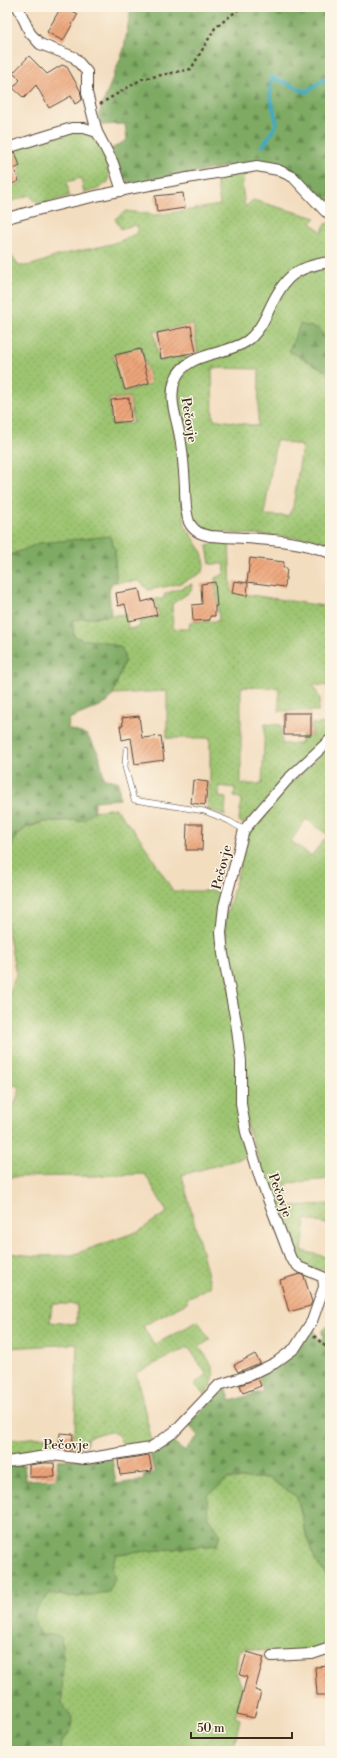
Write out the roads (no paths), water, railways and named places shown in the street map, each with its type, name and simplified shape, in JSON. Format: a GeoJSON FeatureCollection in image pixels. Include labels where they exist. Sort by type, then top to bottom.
{"type":"FeatureCollection","features":[{"type":"Feature","properties":{"kind":"street"},"geometry":{"type":"LineString","coordinates":[[18,7],[30,33],[40,44],[74,58],[86,72],[87,93],[97,132],[113,164],[122,191]]}},
{"type":"Feature","properties":{"kind":"street"},"geometry":{"type":"LineString","coordinates":[[7,148],[72,128],[84,128],[97,132]]}},
{"type":"Feature","properties":{"kind":"street"},"geometry":{"type":"LineString","coordinates":[[7,218],[50,206],[122,191],[257,166],[278,170],[293,178],[324,211],[330,214]]}},
{"type":"Feature","properties":{"kind":"street","name":"Pečovje"},"geometry":{"type":"LineString","coordinates":[[330,262],[315,264],[293,274],[280,289],[262,326],[247,341],[230,350],[194,360],[184,368],[175,380],[172,398],[181,445],[186,511],[190,523],[198,533],[210,536],[293,543],[320,548],[330,553]]}},
{"type":"Feature","properties":{"kind":"street","name":"Pečovje"},"geometry":{"type":"LineString","coordinates":[[7,1462],[52,1455],[84,1459],[150,1448],[174,1432],[219,1385],[250,1375],[275,1363],[295,1348],[312,1321],[327,1276],[299,1267],[291,1259],[260,1178],[245,1125],[241,1104],[241,1061],[236,1022],[223,954],[221,933],[224,906],[244,830],[287,780],[330,740]]}},
{"type":"Feature","properties":{"kind":"street"},"geometry":{"type":"LineString","coordinates":[[272,1656],[312,1654],[330,1648]]}},
{"type":"Feature","properties":{"kind":"lane"},"geometry":{"type":"LineString","coordinates":[[126,749],[125,767],[134,800],[204,811],[229,821],[244,830]]}},
{"type":"Feature","properties":{"kind":"waterway"},"geometry":{"type":"LineString","coordinates":[[263,146],[277,124],[270,95],[272,77],[306,92],[330,76]]}}]}
